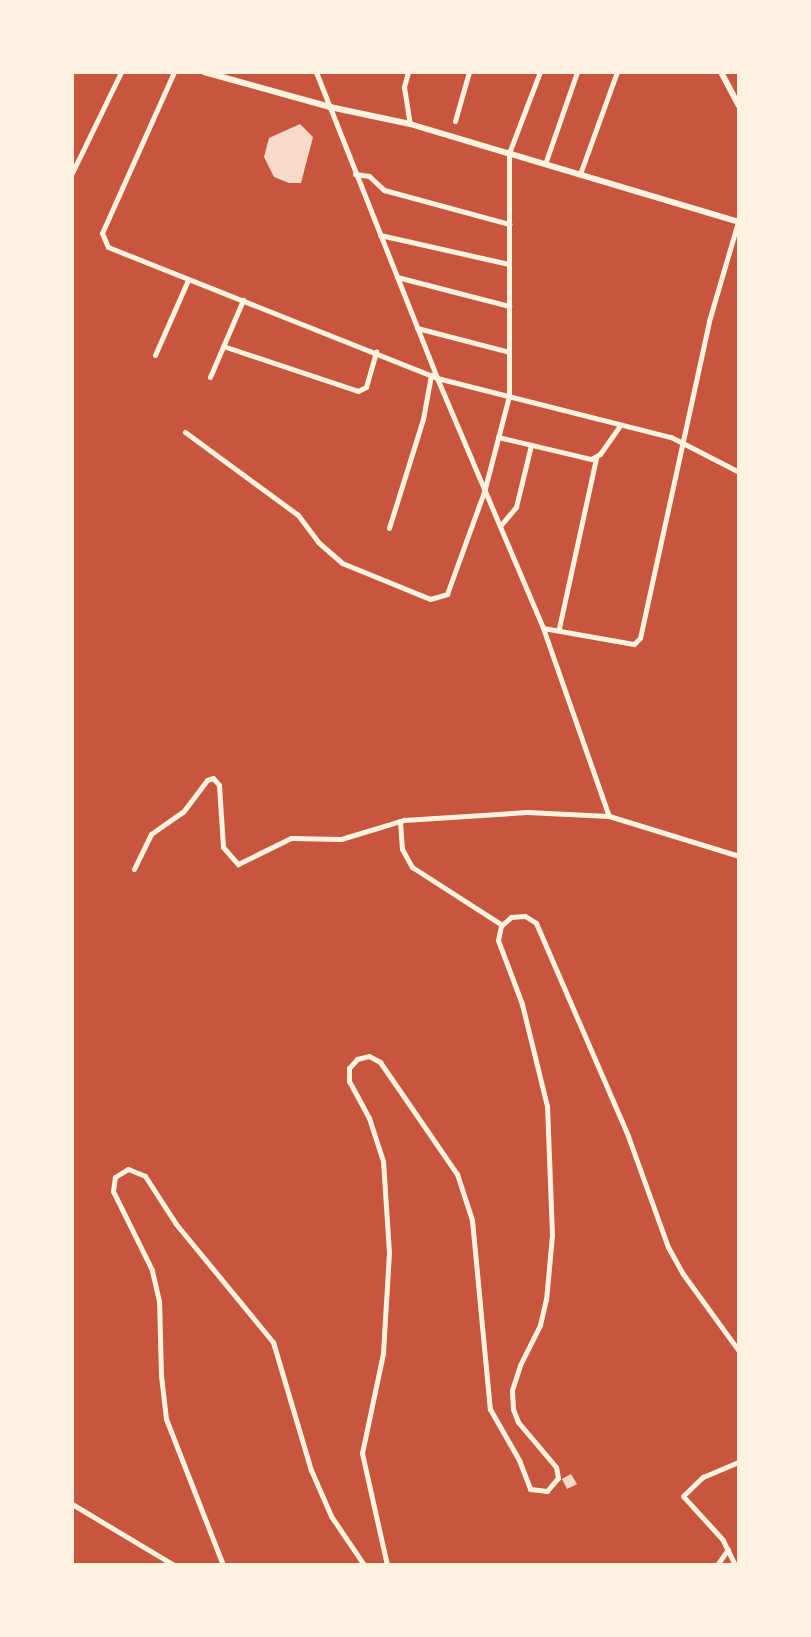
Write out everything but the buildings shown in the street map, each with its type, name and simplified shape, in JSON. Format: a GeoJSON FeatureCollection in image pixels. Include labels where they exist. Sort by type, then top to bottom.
{"type":"FeatureCollection","features":[{"type":"Feature","properties":{"kind":"street"},"geometry":{"type":"LineString","coordinates":[[72,172],[121,72]]}},
{"type":"Feature","properties":{"kind":"street"},"geometry":{"type":"LineString","coordinates":[[174,72],[102,233],[108,247],[376,351],[434,376],[683,444],[739,472]]}},
{"type":"Feature","properties":{"kind":"street"},"geometry":{"type":"LineString","coordinates":[[204,72],[218,74],[330,107],[410,124],[739,222],[709,321],[638,642],[559,628],[543,628]]}},
{"type":"Feature","properties":{"kind":"street"},"geometry":{"type":"LineString","coordinates":[[316,72],[434,376],[543,628],[609,816]]}},
{"type":"Feature","properties":{"kind":"street"},"geometry":{"type":"LineString","coordinates":[[406,72],[404,87],[410,124]]}},
{"type":"Feature","properties":{"kind":"street"},"geometry":{"type":"LineString","coordinates":[[455,121],[469,72]]}},
{"type":"Feature","properties":{"kind":"street"},"geometry":{"type":"LineString","coordinates":[[185,432],[298,515],[318,542],[342,563],[430,599],[447,594],[484,492],[509,396],[509,153],[540,72]]}},
{"type":"Feature","properties":{"kind":"street"},"geometry":{"type":"LineString","coordinates":[[545,164],[578,72]]}},
{"type":"Feature","properties":{"kind":"street"},"geometry":{"type":"LineString","coordinates":[[580,174],[617,72]]}},
{"type":"Feature","properties":{"kind":"street"},"geometry":{"type":"LineString","coordinates":[[721,72],[739,106]]}},
{"type":"Feature","properties":{"kind":"street"},"geometry":{"type":"LineString","coordinates":[[355,174],[369,176],[384,190],[509,224]]}},
{"type":"Feature","properties":{"kind":"street"},"geometry":{"type":"LineString","coordinates":[[380,235],[509,264]]}},
{"type":"Feature","properties":{"kind":"street"},"geometry":{"type":"LineString","coordinates":[[397,277],[509,306]]}},
{"type":"Feature","properties":{"kind":"street"},"geometry":{"type":"LineString","coordinates":[[155,355],[188,279]]}},
{"type":"Feature","properties":{"kind":"street"},"geometry":{"type":"LineString","coordinates":[[210,377],[243,300]]}},
{"type":"Feature","properties":{"kind":"street"},"geometry":{"type":"LineString","coordinates":[[417,328],[509,352]]}},
{"type":"Feature","properties":{"kind":"street"},"geometry":{"type":"LineString","coordinates":[[223,346],[358,391],[366,387],[376,351]]}},
{"type":"Feature","properties":{"kind":"street"},"geometry":{"type":"LineString","coordinates":[[389,528],[423,420],[434,376]]}},
{"type":"Feature","properties":{"kind":"street"},"geometry":{"type":"LineString","coordinates":[[559,628],[596,458],[620,425]]}},
{"type":"Feature","properties":{"kind":"street"},"geometry":{"type":"LineString","coordinates":[[498,437],[596,458]]}},
{"type":"Feature","properties":{"kind":"street"},"geometry":{"type":"LineString","coordinates":[[500,526],[516,507],[531,445]]}},
{"type":"Feature","properties":{"kind":"street"},"geometry":{"type":"LineString","coordinates":[[134,869],[151,834],[189,807],[210,778],[218,782],[220,836],[235,863],[291,838],[316,836],[341,839],[400,821],[527,812],[609,816],[739,856]]}},
{"type":"Feature","properties":{"kind":"street"},"geometry":{"type":"LineString","coordinates":[[400,821],[402,849],[412,867],[502,925]]}},
{"type":"Feature","properties":{"kind":"street"},"geometry":{"type":"LineString","coordinates":[[387,1565],[362,1453],[383,1353],[389,1252],[383,1161],[369,1118],[349,1081],[349,1068],[357,1059],[369,1056],[380,1062],[457,1174],[472,1220],[490,1409],[519,1460],[530,1489],[547,1491],[558,1478],[556,1467],[525,1431],[513,1409],[512,1390],[520,1365],[540,1325],[546,1300],[552,1235],[550,1138],[537,1061],[498,940],[502,925],[518,916],[536,923],[620,1117],[668,1247],[683,1274],[739,1350]]}},
{"type":"Feature","properties":{"kind":"street"},"geometry":{"type":"LineString","coordinates":[[222,1565],[166,1419],[160,1375],[159,1301],[152,1270],[113,1191],[115,1177],[128,1169],[145,1176],[176,1224],[273,1342],[311,1470],[331,1516],[364,1565]]}},
{"type":"Feature","properties":{"kind":"street"},"geometry":{"type":"LineString","coordinates":[[735,1565],[728,1549],[683,1496],[703,1477],[739,1462]]}},
{"type":"Feature","properties":{"kind":"street"},"geometry":{"type":"LineString","coordinates":[[72,1504],[174,1565]]}},
{"type":"Feature","properties":{"kind":"street"},"geometry":{"type":"LineString","coordinates":[[717,1565],[728,1549]]}}]}
